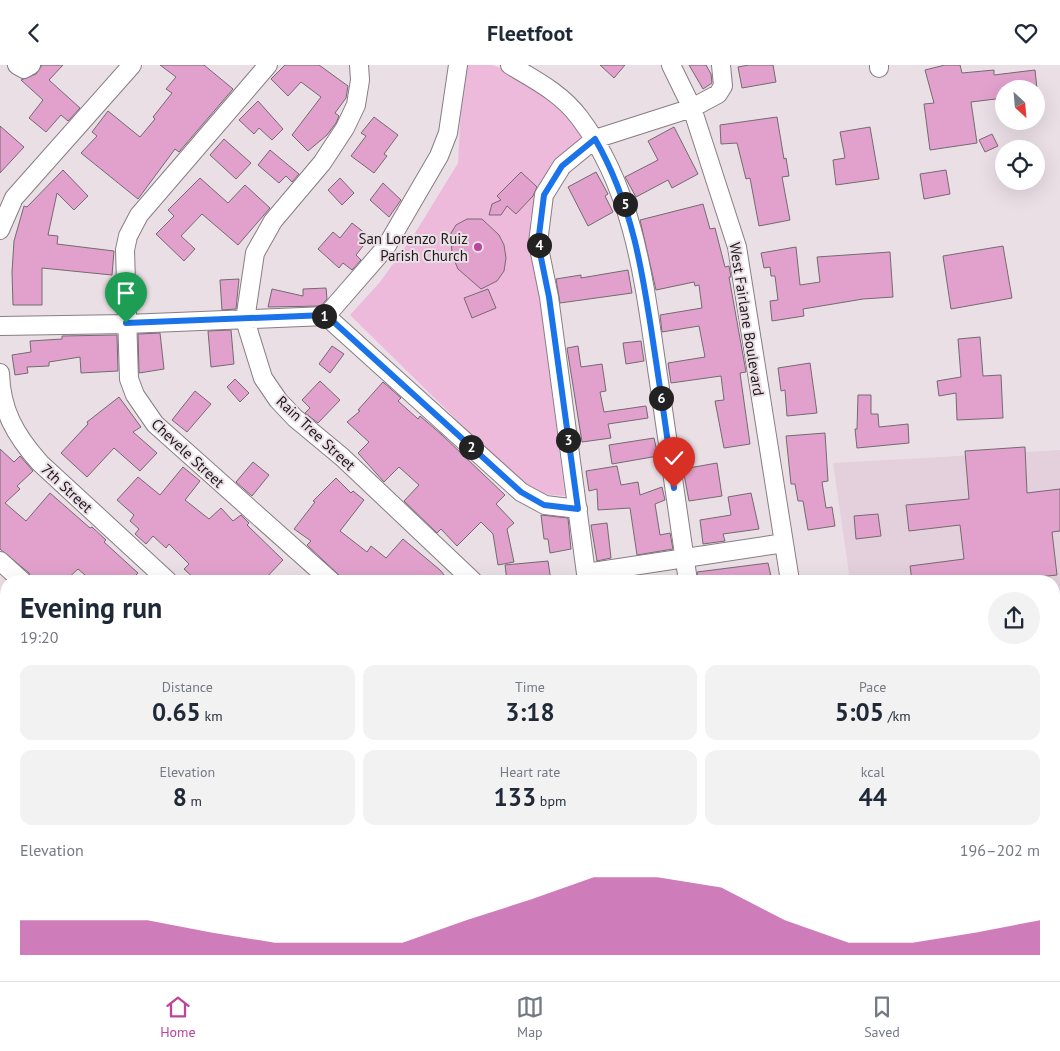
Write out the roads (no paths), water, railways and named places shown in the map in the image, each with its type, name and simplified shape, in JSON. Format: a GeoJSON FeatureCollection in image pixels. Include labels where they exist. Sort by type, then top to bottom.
{"type":"FeatureCollection","features":[{"type":"Feature","properties":{"kind":"street"},"geometry":{"type":"LineString","coordinates":[[17,65],[24,69],[31,65]]}},
{"type":"Feature","properties":{"kind":"street"},"geometry":{"type":"LineString","coordinates":[[0,229],[14,198],[132,65]]}},
{"type":"Feature","properties":{"kind":"street","name":"Chevele Street"},"geometry":{"type":"LineString","coordinates":[[268,65],[139,215],[128,235],[125,250],[128,379],[135,395],[155,424],[324,575]]}},
{"type":"Feature","properties":{"kind":"street","name":"Rain Tree Street"},"geometry":{"type":"LineString","coordinates":[[359,65],[360,81],[356,105],[345,129],[322,163],[273,221],[255,253],[245,320],[263,378],[278,400],[295,418],[342,457],[467,575]]}},
{"type":"Feature","properties":{"kind":"street"},"geometry":{"type":"LineString","coordinates":[[0,326],[245,320],[326,315],[386,247],[439,156],[448,133],[458,65]]}},
{"type":"Feature","properties":{"kind":"street"},"geometry":{"type":"LineString","coordinates":[[510,65],[559,95],[578,115],[612,168],[623,196],[643,275],[687,575]]}},
{"type":"Feature","properties":{"kind":"street","name":"West Fairlane Boulevard"},"geometry":{"type":"LineString","coordinates":[[671,65],[692,108],[737,247],[789,575]]}},
{"type":"Feature","properties":{"kind":"street"},"geometry":{"type":"LineString","coordinates":[[587,575],[549,297],[538,243],[544,195],[562,166],[595,139],[692,108],[718,94],[723,87],[721,65]]}},
{"type":"Feature","properties":{"kind":"street"},"geometry":{"type":"LineString","coordinates":[[326,315],[521,492],[544,505],[578,509]]}},
{"type":"Feature","properties":{"kind":"street","name":"7th Street"},"geometry":{"type":"LineString","coordinates":[[0,373],[4,407],[24,445],[40,463],[161,575]]}},
{"type":"Feature","properties":{"kind":"street"},"geometry":{"type":"LineString","coordinates":[[598,575],[784,543]]}},
{"type":"Feature","properties":{"kind":"street"},"geometry":{"type":"LineString","coordinates":[[0,561],[15,575]]}},
{"type":"Feature","properties":{"kind":"place","name":"San Lorenzo Ruiz Parish Church"},"geometry":{"type":"Point","coordinates":[478,247]}}]}
